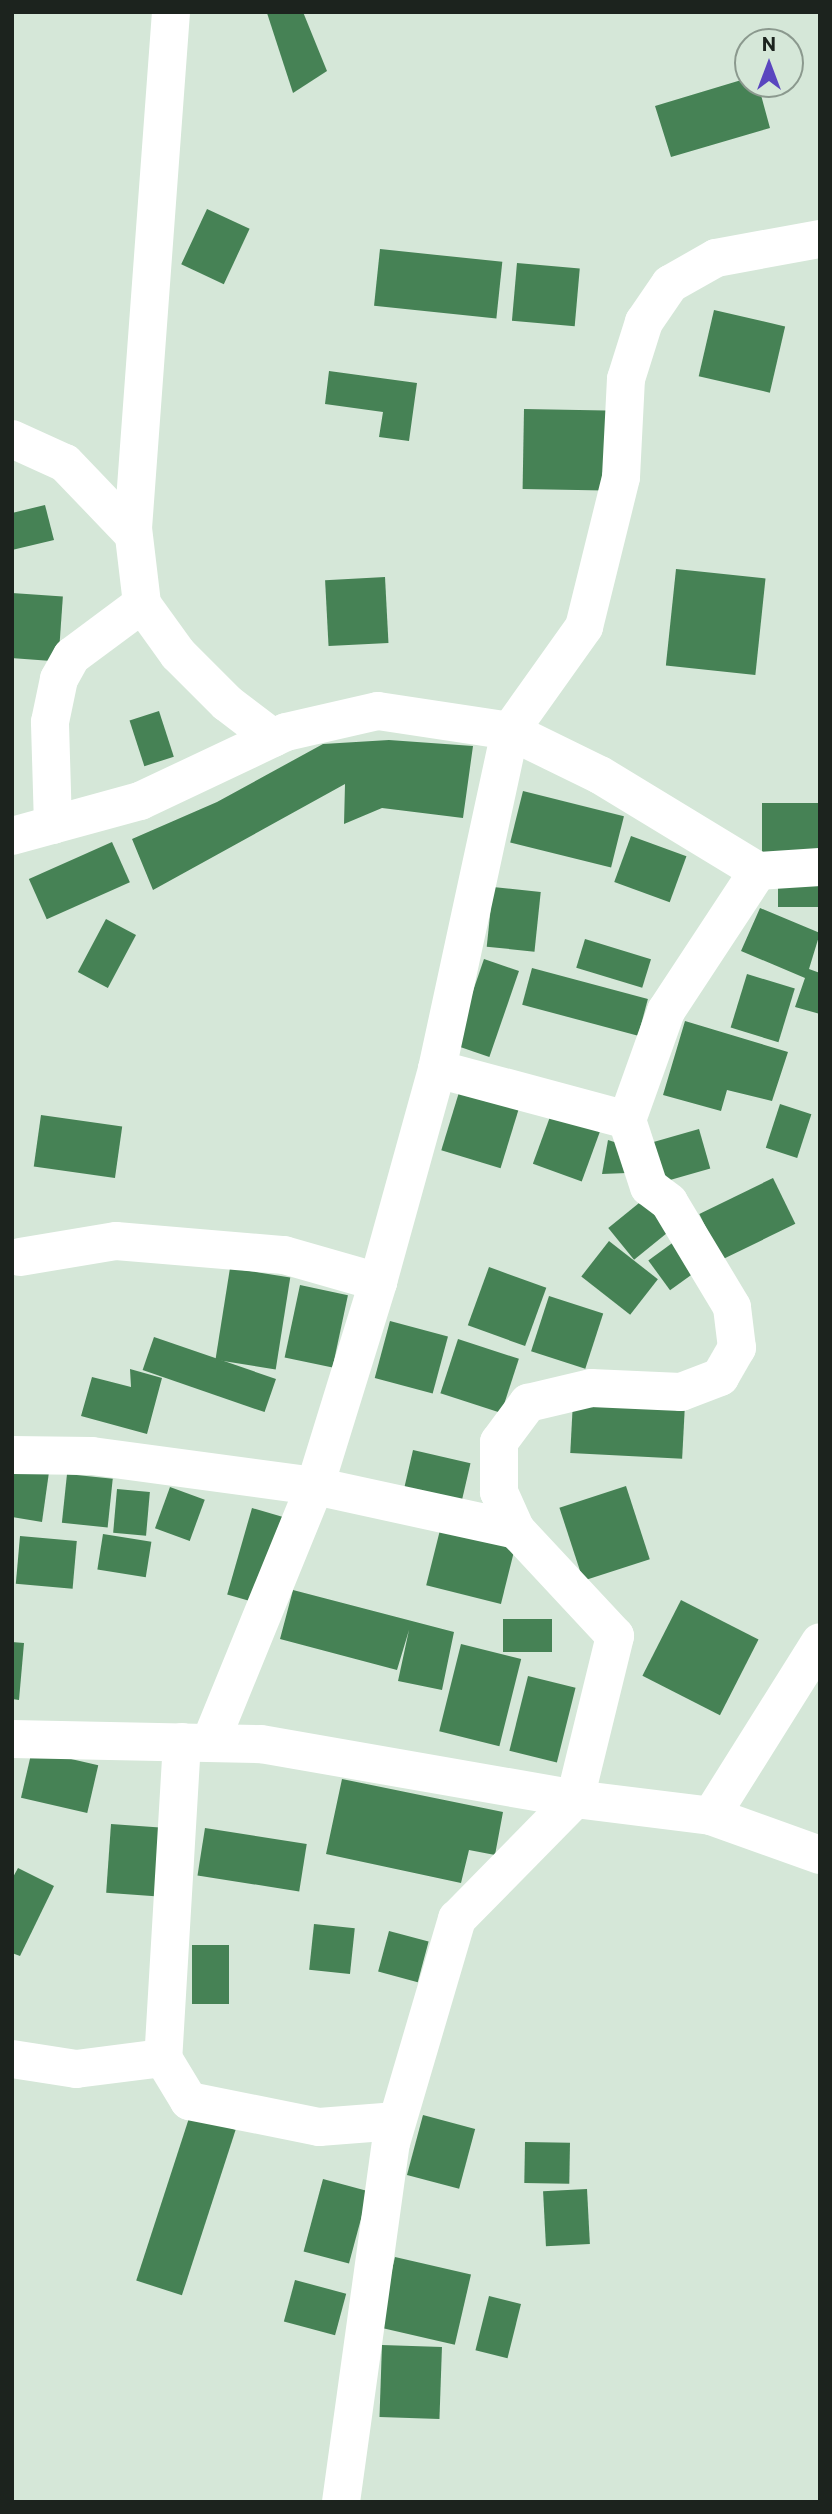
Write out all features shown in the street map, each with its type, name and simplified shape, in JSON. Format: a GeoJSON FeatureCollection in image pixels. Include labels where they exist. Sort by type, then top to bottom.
{"type":"FeatureCollection","features":[{"type":"Feature","properties":{"kind":"street"},"geometry":{"type":"LineString","coordinates":[[171,12],[133,534],[142,604],[178,654],[227,703],[273,738]]}},
{"type":"Feature","properties":{"kind":"street"},"geometry":{"type":"LineString","coordinates":[[397,2122],[319,2127],[189,2101],[163,2058],[196,1742],[315,1486],[378,1282],[437,1069],[510,731],[584,627],[621,477],[625,379],[645,322],[670,284],[716,258],[820,239]]}},
{"type":"Feature","properties":{"kind":"street"},"geometry":{"type":"LineString","coordinates":[[12,439],[65,463],[133,534]]}},
{"type":"Feature","properties":{"kind":"street"},"geometry":{"type":"LineString","coordinates":[[53,825],[50,722],[59,679],[72,656],[142,604]]}},
{"type":"Feature","properties":{"kind":"street"},"geometry":{"type":"LineString","coordinates":[[12,836],[140,801],[273,738],[378,711],[510,731],[600,775],[758,871],[820,867]]}},
{"type":"Feature","properties":{"kind":"street"},"geometry":{"type":"LineString","coordinates":[[341,2502],[397,2122],[457,1919],[575,1799],[615,1636],[516,1530],[499,1492],[499,1442],[528,1403],[591,1388],[681,1392],[720,1377],[737,1348],[732,1307],[669,1202],[649,1187],[626,1120],[666,1011],[758,871]]}},
{"type":"Feature","properties":{"kind":"street"},"geometry":{"type":"LineString","coordinates":[[437,1069],[626,1120]]}},
{"type":"Feature","properties":{"kind":"street"},"geometry":{"type":"LineString","coordinates":[[15,1251],[116,1241],[284,1255],[378,1282]]}},
{"type":"Feature","properties":{"kind":"street"},"geometry":{"type":"LineString","coordinates":[[12,1455],[92,1456],[315,1486],[516,1530]]}},
{"type":"Feature","properties":{"kind":"street"},"geometry":{"type":"LineString","coordinates":[[711,1815],[820,1642]]}},
{"type":"Feature","properties":{"kind":"street"},"geometry":{"type":"LineString","coordinates":[[12,1739],[261,1744],[575,1799],[711,1815],[820,1854]]}},
{"type":"Feature","properties":{"kind":"street"},"geometry":{"type":"LineString","coordinates":[[12,2059],[76,2069],[163,2058]]}},
{"type":"Feature","properties":{"kind":"building"},"geometry":{"type":"Polygon","coordinates":[[[303,12],[327,71],[293,93],[267,13],[303,12]]]}},
{"type":"Feature","properties":{"kind":"building"},"geometry":{"type":"Polygon","coordinates":[[[734,82],[734,98],[762,98],[770,128],[671,157],[655,106],[734,82]]]}},
{"type":"Feature","properties":{"kind":"building"},"geometry":{"type":"Polygon","coordinates":[[[207,209],[250,229],[224,284],[181,264],[207,209]]]}},
{"type":"Feature","properties":{"kind":"building"},"geometry":{"type":"Polygon","coordinates":[[[380,249],[502,262],[496,319],[374,306],[380,249]]]}},
{"type":"Feature","properties":{"kind":"building"},"geometry":{"type":"Polygon","coordinates":[[[517,263],[580,268],[575,326],[512,321],[517,263]]]}},
{"type":"Feature","properties":{"kind":"building"},"geometry":{"type":"Polygon","coordinates":[[[714,310],[785,326],[770,393],[699,376],[714,310]]]}},
{"type":"Feature","properties":{"kind":"building"},"geometry":{"type":"Polygon","coordinates":[[[329,371],[417,383],[409,441],[379,437],[383,412],[325,404],[329,371]]]}},
{"type":"Feature","properties":{"kind":"building"},"geometry":{"type":"Polygon","coordinates":[[[524,409],[606,410],[605,490],[523,489],[524,409]]]}},
{"type":"Feature","properties":{"kind":"building"},"geometry":{"type":"Polygon","coordinates":[[[45,505],[54,540],[12,550],[12,513],[45,505]]]}},
{"type":"Feature","properties":{"kind":"building"},"geometry":{"type":"Polygon","coordinates":[[[676,569],[766,578],[755,675],[666,665],[676,569]]]}},
{"type":"Feature","properties":{"kind":"building"},"geometry":{"type":"Polygon","coordinates":[[[385,577],[388,643],[329,646],[325,580],[385,577]]]}},
{"type":"Feature","properties":{"kind":"building"},"geometry":{"type":"Polygon","coordinates":[[[12,593],[63,597],[58,661],[12,658],[12,593]]]}},
{"type":"Feature","properties":{"kind":"building"},"geometry":{"type":"Polygon","coordinates":[[[159,711],[174,757],[144,766],[130,721],[159,711]]]}},
{"type":"Feature","properties":{"kind":"building"},"geometry":{"type":"Polygon","coordinates":[[[389,740],[473,746],[463,818],[382,808],[344,824],[345,784],[153,890],[132,839],[217,802],[323,744],[389,740]]]}},
{"type":"Feature","properties":{"kind":"building"},"geometry":{"type":"Polygon","coordinates":[[[523,791],[624,816],[611,868],[510,842],[523,791]]]}},
{"type":"Feature","properties":{"kind":"building"},"geometry":{"type":"Polygon","coordinates":[[[762,803],[820,803],[820,852],[762,852],[762,803]]]}},
{"type":"Feature","properties":{"kind":"building"},"geometry":{"type":"Polygon","coordinates":[[[631,836],[686,856],[670,902],[614,882],[631,836]]]}},
{"type":"Feature","properties":{"kind":"building"},"geometry":{"type":"Polygon","coordinates":[[[112,842],[130,882],[47,919],[29,879],[112,842]]]}},
{"type":"Feature","properties":{"kind":"building"},"geometry":{"type":"Polygon","coordinates":[[[778,881],[820,881],[820,907],[778,907],[778,881]]]}},
{"type":"Feature","properties":{"kind":"building"},"geometry":{"type":"Polygon","coordinates":[[[493,887],[541,892],[534,952],[487,947],[493,887]]]}},
{"type":"Feature","properties":{"kind":"building"},"geometry":{"type":"Polygon","coordinates":[[[760,908],[820,933],[809,969],[820,973],[820,1014],[795,1007],[805,978],[741,951],[760,908]]]}},
{"type":"Feature","properties":{"kind":"building"},"geometry":{"type":"Polygon","coordinates":[[[106,919],[136,935],[108,988],[78,972],[106,919]]]}},
{"type":"Feature","properties":{"kind":"building"},"geometry":{"type":"Polygon","coordinates":[[[585,939],[651,959],[642,988],[576,968],[585,939]]]}},
{"type":"Feature","properties":{"kind":"building"},"geometry":{"type":"Polygon","coordinates":[[[484,959],[519,971],[489,1057],[454,1045],[484,959]]]}},
{"type":"Feature","properties":{"kind":"building"},"geometry":{"type":"Polygon","coordinates":[[[532,968],[648,999],[638,1036],[522,1005],[532,968]]]}},
{"type":"Feature","properties":{"kind":"building"},"geometry":{"type":"Polygon","coordinates":[[[747,974],[795,989],[778,1042],[731,1028],[747,974]]]}},
{"type":"Feature","properties":{"kind":"building"},"geometry":{"type":"Polygon","coordinates":[[[685,1021],[788,1052],[772,1101],[727,1090],[721,1111],[663,1095],[685,1021]]]}},
{"type":"Feature","properties":{"kind":"building"},"geometry":{"type":"Polygon","coordinates":[[[460,1089],[519,1107],[501,1168],[441,1150],[460,1089]]]}},
{"type":"Feature","properties":{"kind":"building"},"geometry":{"type":"Polygon","coordinates":[[[780,1104],[811,1114],[797,1158],[766,1148],[780,1104]]]}},
{"type":"Feature","properties":{"kind":"building"},"geometry":{"type":"Polygon","coordinates":[[[551,1114],[600,1132],[582,1182],[533,1164],[551,1114]]]}},
{"type":"Feature","properties":{"kind":"building"},"geometry":{"type":"Polygon","coordinates":[[[41,1115],[122,1126],[115,1178],[34,1166],[41,1115]]]}},
{"type":"Feature","properties":{"kind":"building"},"geometry":{"type":"Polygon","coordinates":[[[699,1129],[710,1168],[662,1182],[651,1143],[699,1129]]]}},
{"type":"Feature","properties":{"kind":"building"},"geometry":{"type":"Polygon","coordinates":[[[608,1140],[630,1147],[627,1173],[602,1174],[608,1140]]]}},
{"type":"Feature","properties":{"kind":"building"},"geometry":{"type":"Polygon","coordinates":[[[773,1178],[795,1224],[722,1260],[699,1214],[773,1178]]]}},
{"type":"Feature","properties":{"kind":"building"},"geometry":{"type":"Polygon","coordinates":[[[644,1199],[670,1231],[634,1260],[608,1228],[644,1199]]]}},
{"type":"Feature","properties":{"kind":"building"},"geometry":{"type":"Polygon","coordinates":[[[609,1241],[658,1279],[630,1315],[581,1276],[609,1241]]]}},
{"type":"Feature","properties":{"kind":"building"},"geometry":{"type":"Polygon","coordinates":[[[675,1241],[697,1271],[670,1290],[648,1260],[675,1241]]]}},
{"type":"Feature","properties":{"kind":"building"},"geometry":{"type":"Polygon","coordinates":[[[489,1267],[546,1288],[525,1346],[468,1325],[489,1267]]]}},
{"type":"Feature","properties":{"kind":"building"},"geometry":{"type":"Polygon","coordinates":[[[230,1268],[290,1278],[276,1369],[215,1360],[230,1268]]]}},
{"type":"Feature","properties":{"kind":"building"},"geometry":{"type":"Polygon","coordinates":[[[300,1285],[348,1295],[333,1368],[285,1357],[300,1285]]]}},
{"type":"Feature","properties":{"kind":"building"},"geometry":{"type":"Polygon","coordinates":[[[549,1296],[603,1314],[585,1369],[531,1351],[549,1296]]]}},
{"type":"Feature","properties":{"kind":"building"},"geometry":{"type":"Polygon","coordinates":[[[390,1321],[448,1337],[433,1394],[375,1378],[390,1321]]]}},
{"type":"Feature","properties":{"kind":"building"},"geometry":{"type":"Polygon","coordinates":[[[154,1337],[276,1379],[265,1412],[143,1370],[154,1337]]]}},
{"type":"Feature","properties":{"kind":"building"},"geometry":{"type":"Polygon","coordinates":[[[458,1339],[519,1359],[501,1413],[440,1393],[458,1339]]]}},
{"type":"Feature","properties":{"kind":"building"},"geometry":{"type":"Polygon","coordinates":[[[130,1369],[162,1378],[147,1434],[81,1416],[92,1377],[131,1387],[130,1369]]]}},
{"type":"Feature","properties":{"kind":"building"},"geometry":{"type":"Polygon","coordinates":[[[573,1401],[685,1407],[682,1459],[570,1453],[573,1401]]]}},
{"type":"Feature","properties":{"kind":"building"},"geometry":{"type":"Polygon","coordinates":[[[413,1450],[470,1463],[461,1503],[404,1490],[413,1450]]]}},
{"type":"Feature","properties":{"kind":"building"},"geometry":{"type":"Polygon","coordinates":[[[12,1466],[49,1472],[42,1522],[12,1517],[12,1466]]]}},
{"type":"Feature","properties":{"kind":"building"},"geometry":{"type":"Polygon","coordinates":[[[67,1474],[113,1479],[108,1528],[62,1523],[67,1474]]]}},
{"type":"Feature","properties":{"kind":"building"},"geometry":{"type":"Polygon","coordinates":[[[626,1486],[650,1559],[583,1581],[559,1508],[626,1486]]]}},
{"type":"Feature","properties":{"kind":"building"},"geometry":{"type":"Polygon","coordinates":[[[170,1487],[205,1500],[190,1541],[155,1528],[170,1487]]]}},
{"type":"Feature","properties":{"kind":"building"},"geometry":{"type":"Polygon","coordinates":[[[117,1489],[150,1492],[146,1536],[113,1533],[117,1489]]]}},
{"type":"Feature","properties":{"kind":"building"},"geometry":{"type":"Polygon","coordinates":[[[252,1508],[286,1518],[261,1604],[227,1595],[252,1508]]]}},
{"type":"Feature","properties":{"kind":"building"},"geometry":{"type":"Polygon","coordinates":[[[440,1530],[515,1549],[501,1604],[426,1585],[440,1530]]]}},
{"type":"Feature","properties":{"kind":"building"},"geometry":{"type":"Polygon","coordinates":[[[103,1534],[151,1542],[146,1577],[97,1570],[103,1534]]]}},
{"type":"Feature","properties":{"kind":"building"},"geometry":{"type":"Polygon","coordinates":[[[20,1536],[77,1541],[73,1589],[16,1584],[20,1536]]]}},
{"type":"Feature","properties":{"kind":"building"},"geometry":{"type":"Polygon","coordinates":[[[293,1590],[454,1632],[442,1690],[398,1681],[409,1630],[397,1670],[280,1639],[293,1590]]]}},
{"type":"Feature","properties":{"kind":"building"},"geometry":{"type":"Polygon","coordinates":[[[681,1600],[759,1639],[720,1715],[642,1676],[681,1600]]]}},
{"type":"Feature","properties":{"kind":"building"},"geometry":{"type":"Polygon","coordinates":[[[503,1619],[552,1619],[552,1652],[503,1652],[503,1619]]]}},
{"type":"Feature","properties":{"kind":"building"},"geometry":{"type":"Polygon","coordinates":[[[12,1642],[24,1643],[19,1700],[12,1699],[12,1642]]]}},
{"type":"Feature","properties":{"kind":"building"},"geometry":{"type":"Polygon","coordinates":[[[461,1644],[521,1659],[499,1746],[439,1731],[461,1644]]]}},
{"type":"Feature","properties":{"kind":"building"},"geometry":{"type":"Polygon","coordinates":[[[528,1676],[576,1688],[557,1763],[509,1751],[528,1676]]]}},
{"type":"Feature","properties":{"kind":"building"},"geometry":{"type":"Polygon","coordinates":[[[32,1750],[98,1765],[87,1813],[21,1798],[32,1750]]]}},
{"type":"Feature","properties":{"kind":"building"},"geometry":{"type":"Polygon","coordinates":[[[342,1779],[503,1812],[495,1855],[469,1850],[461,1883],[326,1854],[342,1779]]]}},
{"type":"Feature","properties":{"kind":"building"},"geometry":{"type":"Polygon","coordinates":[[[111,1824],[167,1828],[162,1897],[106,1893],[111,1824]]]}},
{"type":"Feature","properties":{"kind":"building"},"geometry":{"type":"Polygon","coordinates":[[[205,1828],[307,1844],[299,1892],[197,1875],[205,1828]]]}},
{"type":"Feature","properties":{"kind":"building"},"geometry":{"type":"Polygon","coordinates":[[[18,1868],[54,1886],[20,1956],[12,1953],[12,1879],[18,1868]]]}},
{"type":"Feature","properties":{"kind":"building"},"geometry":{"type":"Polygon","coordinates":[[[314,1924],[355,1928],[350,1974],[309,1970],[314,1924]]]}},
{"type":"Feature","properties":{"kind":"building"},"geometry":{"type":"Polygon","coordinates":[[[389,1931],[429,1942],[418,1982],[378,1972],[389,1931]]]}},
{"type":"Feature","properties":{"kind":"building"},"geometry":{"type":"Polygon","coordinates":[[[192,1945],[229,1945],[229,2004],[192,2004],[192,1945]]]}},
{"type":"Feature","properties":{"kind":"building"},"geometry":{"type":"Polygon","coordinates":[[[190,2115],[236,2130],[182,2295],[136,2280],[190,2115]]]}},
{"type":"Feature","properties":{"kind":"building"},"geometry":{"type":"Polygon","coordinates":[[[423,2115],[475,2129],[459,2189],[407,2175],[423,2115]]]}},
{"type":"Feature","properties":{"kind":"building"},"geometry":{"type":"Polygon","coordinates":[[[525,2142],[570,2143],[569,2184],[524,2183],[525,2142]]]}},
{"type":"Feature","properties":{"kind":"building"},"geometry":{"type":"Polygon","coordinates":[[[323,2179],[368,2191],[349,2264],[304,2251],[323,2179]]]}},
{"type":"Feature","properties":{"kind":"building"},"geometry":{"type":"Polygon","coordinates":[[[587,2189],[590,2244],[546,2246],[543,2191],[587,2189]]]}},
{"type":"Feature","properties":{"kind":"building"},"geometry":{"type":"Polygon","coordinates":[[[395,2257],[471,2275],[455,2345],[379,2327],[395,2257]]]}},
{"type":"Feature","properties":{"kind":"building"},"geometry":{"type":"Polygon","coordinates":[[[295,2280],[346,2294],[335,2335],[284,2322],[295,2280]]]}},
{"type":"Feature","properties":{"kind":"building"},"geometry":{"type":"Polygon","coordinates":[[[489,2296],[521,2304],[507,2358],[475,2350],[489,2296]]]}},
{"type":"Feature","properties":{"kind":"building"},"geometry":{"type":"Polygon","coordinates":[[[382,2345],[442,2347],[439,2419],[379,2417],[382,2345]]]}}]}
